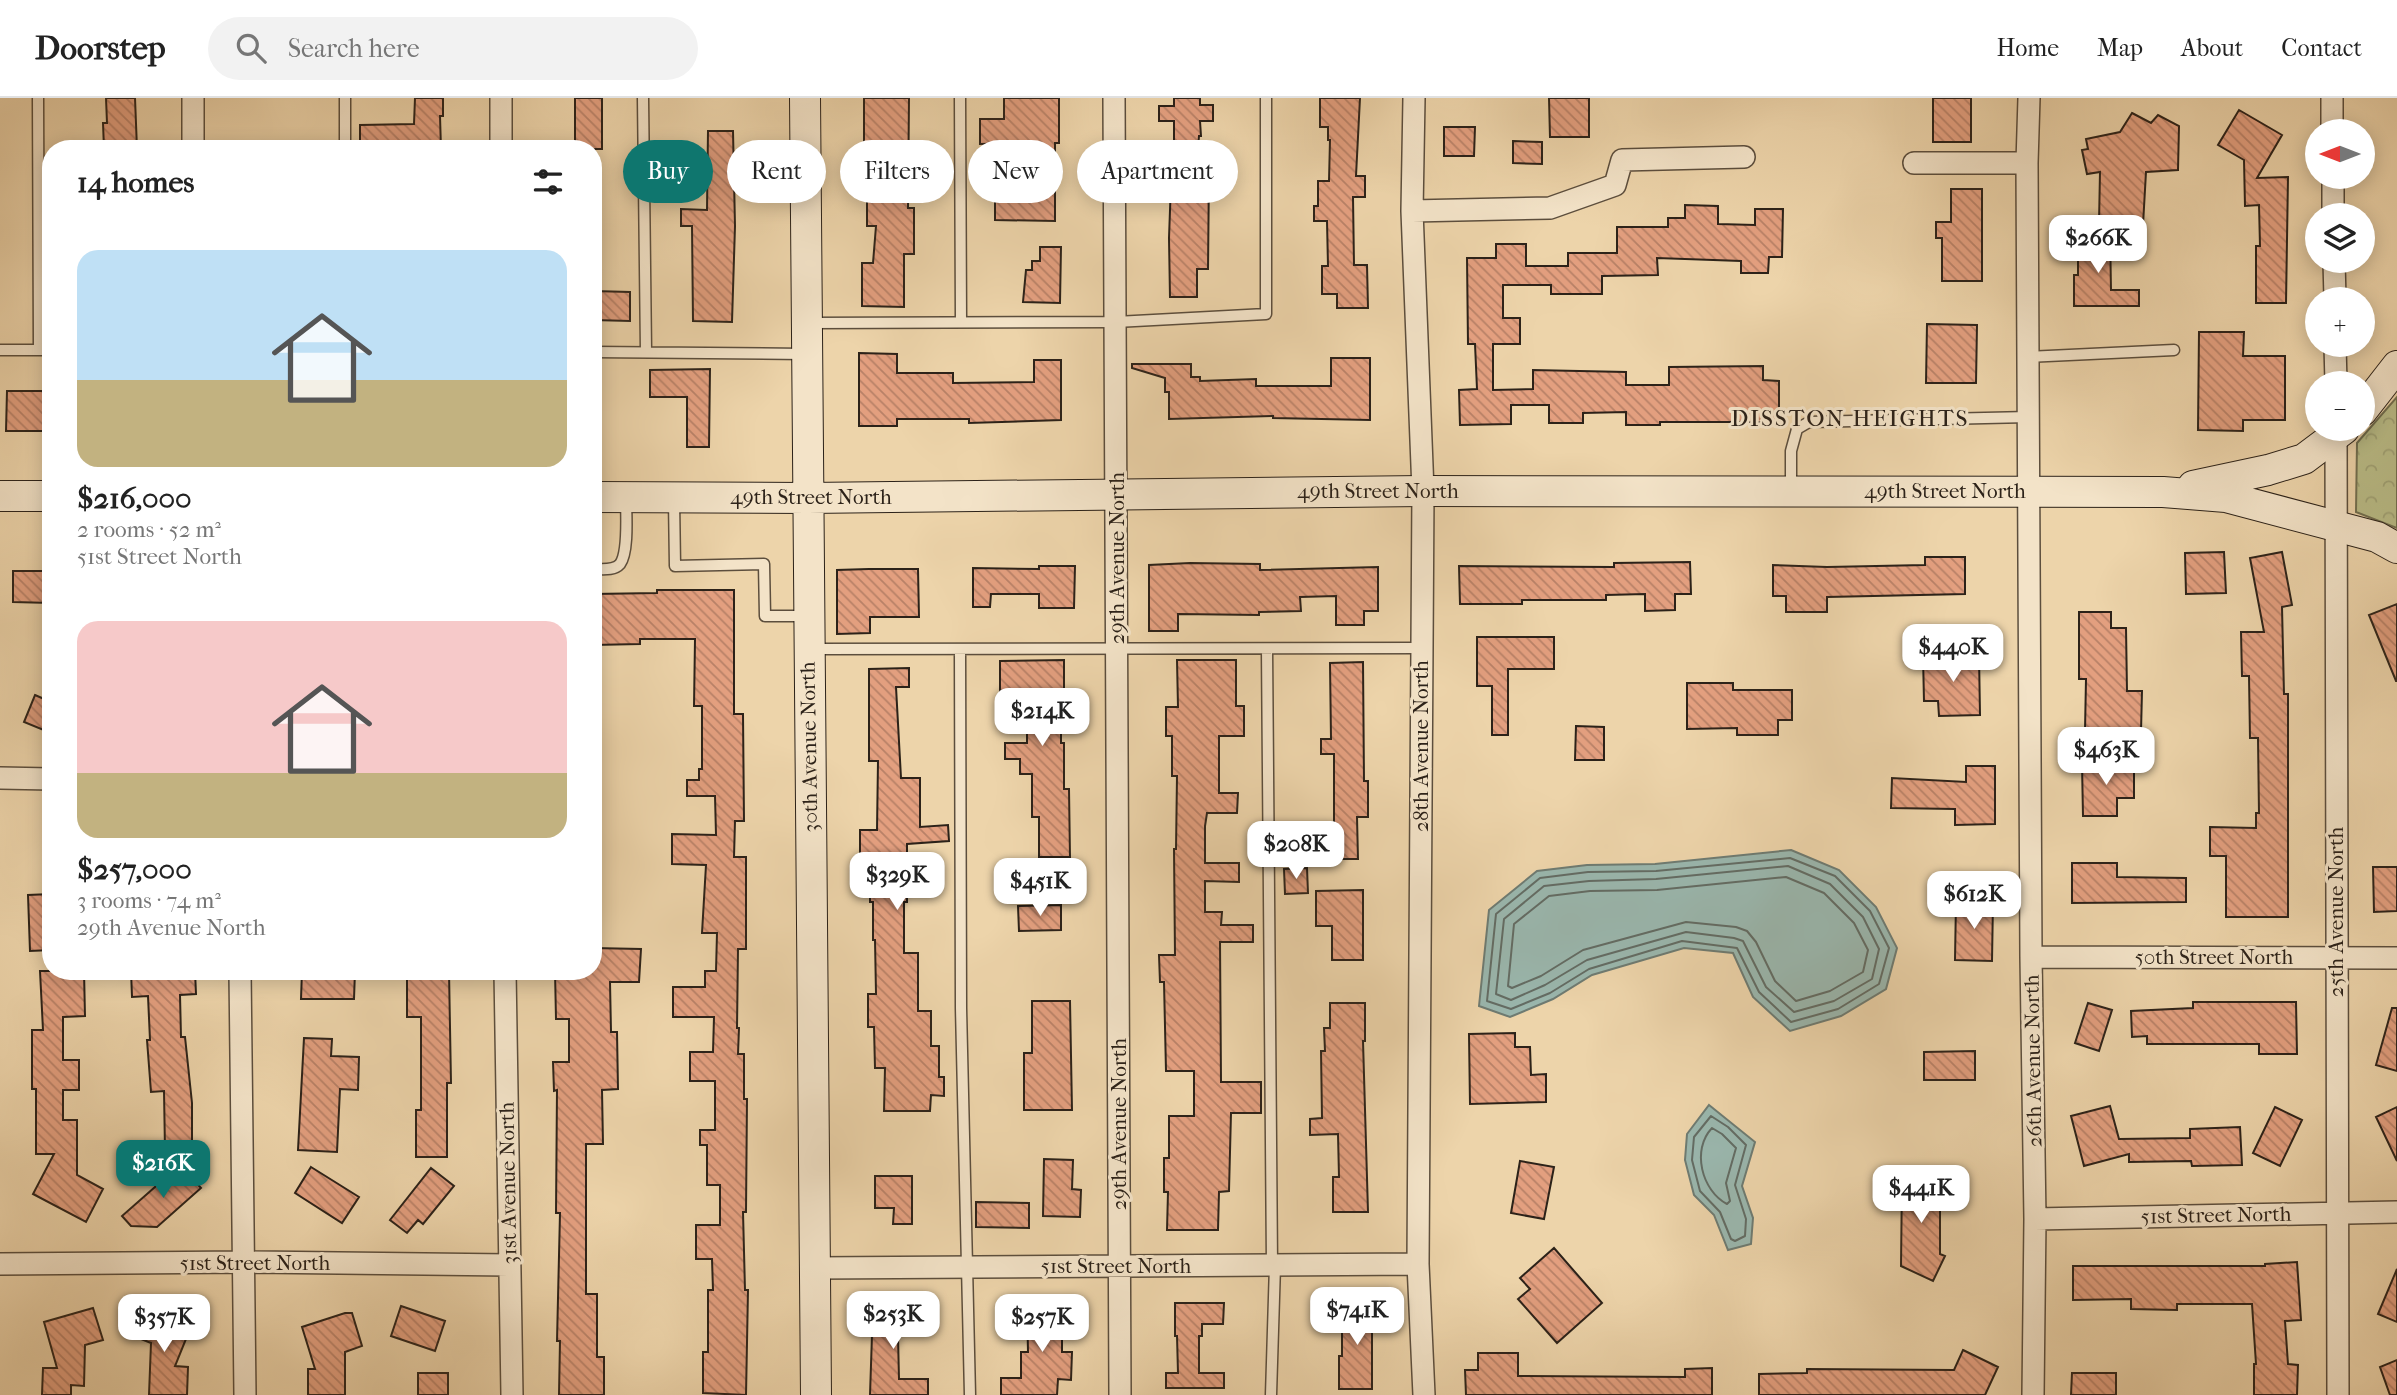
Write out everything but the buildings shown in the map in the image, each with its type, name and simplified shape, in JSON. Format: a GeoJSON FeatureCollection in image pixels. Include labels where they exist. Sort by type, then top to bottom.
{"type":"FeatureCollection","features":[{"type":"Feature","properties":{"kind":"main road","name":"30th Avenue North"},"geometry":{"type":"LineString","coordinates":[[805,98],[816,1395]]}},
{"type":"Feature","properties":{"kind":"main road"},"geometry":{"type":"LineString","coordinates":[[2375,394],[2397,366]]}},
{"type":"Feature","properties":{"kind":"main road","name":"49th Street North"},"geometry":{"type":"LineString","coordinates":[[2163,492],[2268,470],[2304,459],[2326,441]]}},
{"type":"Feature","properties":{"kind":"main road","name":"49th Street North"},"geometry":{"type":"LineString","coordinates":[[602,497],[808,498],[1423,491],[2163,492],[2226,497],[2376,537],[2397,548]]}},
{"type":"Feature","properties":{"kind":"main road"},"geometry":{"type":"LineString","coordinates":[[0,496],[42,496]]}},
{"type":"Feature","properties":{"kind":"street"},"geometry":{"type":"LineString","coordinates":[[193,98],[193,140]]}},
{"type":"Feature","properties":{"kind":"street"},"geometry":{"type":"LineString","coordinates":[[501,98],[501,140]]}},
{"type":"Feature","properties":{"kind":"street","name":"29th Avenue North"},"geometry":{"type":"LineString","coordinates":[[1114,98],[1120,1395]]}},
{"type":"Feature","properties":{"kind":"street","name":"28th Avenue North"},"geometry":{"type":"LineString","coordinates":[[1413,98],[1412,211],[1423,491],[1418,1264],[1424,1395]]}},
{"type":"Feature","properties":{"kind":"street","name":"26th Avenue North"},"geometry":{"type":"LineString","coordinates":[[2029,98],[2028,357],[2035,1219],[2033,1395]]}},
{"type":"Feature","properties":{"kind":"street"},"geometry":{"type":"LineString","coordinates":[[2332,98],[2332,119]]}},
{"type":"Feature","properties":{"kind":"street"},"geometry":{"type":"LineString","coordinates":[[1412,211],[1550,208],[1615,185],[1622,160],[1744,157]]}},
{"type":"Feature","properties":{"kind":"street"},"geometry":{"type":"LineString","coordinates":[[1914,163],[2027,163]]}},
{"type":"Feature","properties":{"kind":"street","name":"25th Avenue North"},"geometry":{"type":"LineString","coordinates":[[2338,1395],[2336,957],[2339,441]]}},
{"type":"Feature","properties":{"kind":"street"},"geometry":{"type":"LineString","coordinates":[[0,778],[42,779]]}},
{"type":"Feature","properties":{"kind":"street","name":"50th Street North"},"geometry":{"type":"LineString","coordinates":[[2032,957],[2397,958]]}},
{"type":"Feature","properties":{"kind":"street"},"geometry":{"type":"LineString","coordinates":[[240,980],[245,1395]]}},
{"type":"Feature","properties":{"kind":"street","name":"31st Avenue North"},"geometry":{"type":"LineString","coordinates":[[505,980],[512,1395]]}},
{"type":"Feature","properties":{"kind":"street","name":"51st Street North"},"geometry":{"type":"LineString","coordinates":[[2035,1219],[2397,1212]]}},
{"type":"Feature","properties":{"kind":"street","name":"51st Street North"},"geometry":{"type":"LineString","coordinates":[[0,1264],[244,1262],[509,1265]]}},
{"type":"Feature","properties":{"kind":"street","name":"51st Street North"},"geometry":{"type":"LineString","coordinates":[[815,1268],[1418,1264]]}},
{"type":"Feature","properties":{"kind":"lane"},"geometry":{"type":"LineString","coordinates":[[38,98],[42,242]]}},
{"type":"Feature","properties":{"kind":"lane"},"geometry":{"type":"LineString","coordinates":[[345,98],[345,140]]}},
{"type":"Feature","properties":{"kind":"lane"},"geometry":{"type":"LineString","coordinates":[[643,98],[646,352]]}},
{"type":"Feature","properties":{"kind":"lane"},"geometry":{"type":"LineString","coordinates":[[960,98],[961,322]]}},
{"type":"Feature","properties":{"kind":"lane"},"geometry":{"type":"LineString","coordinates":[[807,323],[1115,322],[1266,314],[1266,98]]}},
{"type":"Feature","properties":{"kind":"lane"},"geometry":{"type":"LineString","coordinates":[[0,350],[42,350]]}},
{"type":"Feature","properties":{"kind":"lane"},"geometry":{"type":"LineString","coordinates":[[2028,357],[2174,350]]}},
{"type":"Feature","properties":{"kind":"lane"},"geometry":{"type":"LineString","coordinates":[[602,352],[807,354]]}},
{"type":"Feature","properties":{"kind":"lane"},"geometry":{"type":"LineString","coordinates":[[1790,491],[1790,451],[1797,429],[1809,422],[2029,418]]}},
{"type":"Feature","properties":{"kind":"lane"},"geometry":{"type":"LineString","coordinates":[[602,569],[611,569],[620,564],[625,551],[626,497]]}},
{"type":"Feature","properties":{"kind":"lane"},"geometry":{"type":"LineString","coordinates":[[674,497],[675,566],[764,564],[765,616],[808,616]]}},
{"type":"Feature","properties":{"kind":"lane"},"geometry":{"type":"LineString","coordinates":[[808,649],[1422,648]]}},
{"type":"Feature","properties":{"kind":"lane"},"geometry":{"type":"LineString","coordinates":[[1267,649],[1273,1265],[1271,1395]]}},
{"type":"Feature","properties":{"kind":"lane"},"geometry":{"type":"LineString","coordinates":[[960,650],[960,939],[970,1395]]}},
{"type":"Feature","properties":{"kind":"green space"},"geometry":{"type":"Polygon","coordinates":[[[2397,397],[2397,528],[2356,512],[2357,443],[2375,441],[2375,422],[2397,397]]]}},
{"type":"Feature","properties":{"kind":"water"},"geometry":{"type":"Polygon","coordinates":[[[1791,850],[1839,870],[1876,907],[1897,948],[1886,989],[1841,1016],[1790,1031],[1753,997],[1733,953],[1684,948],[1592,975],[1553,999],[1510,1017],[1479,1006],[1489,910],[1537,871],[1587,865],[1655,864],[1791,850]]]}},
{"type":"Feature","properties":{"kind":"water"},"geometry":{"type":"Polygon","coordinates":[[[1709,1105],[1755,1142],[1742,1186],[1753,1218],[1751,1244],[1728,1250],[1714,1215],[1694,1195],[1685,1160],[1687,1134],[1709,1105]]]}},
{"type":"Feature","properties":{"kind":"district","name":"DISSTON HEIGHTS"},"geometry":{"type":"Point","coordinates":[1850,418]}}]}
